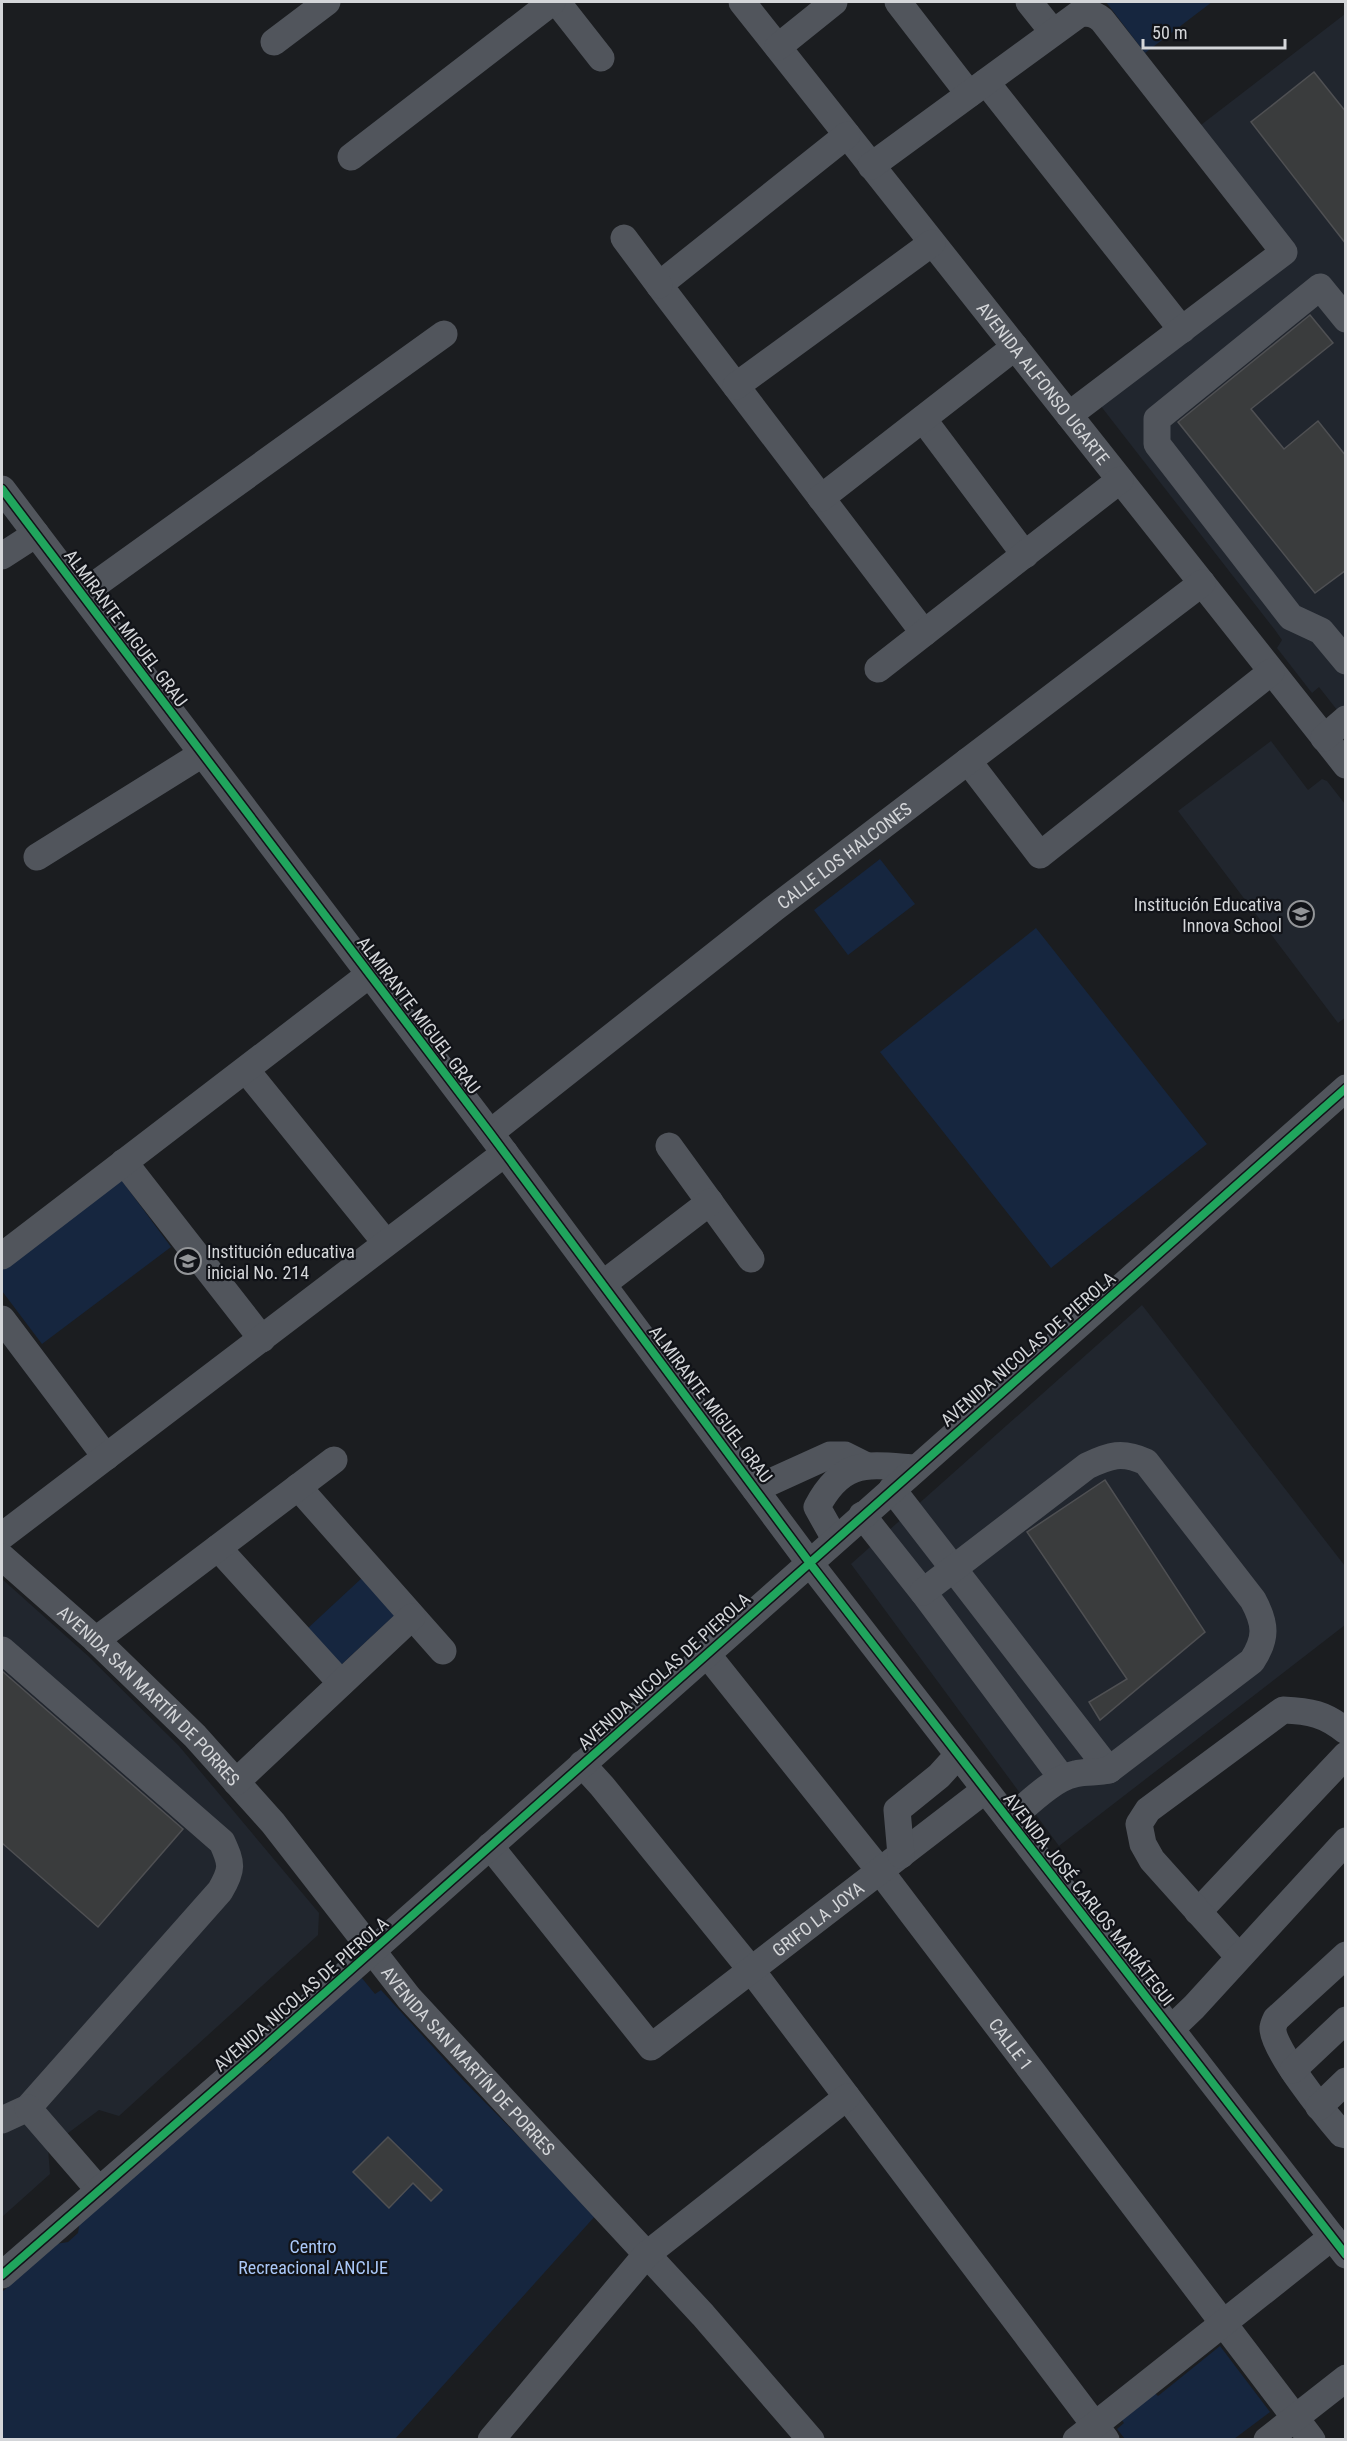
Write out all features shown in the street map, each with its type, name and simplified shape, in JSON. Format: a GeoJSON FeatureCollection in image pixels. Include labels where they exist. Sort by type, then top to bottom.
{"type":"FeatureCollection","features":[{"type":"Feature","properties":{"kind":"street"},"geometry":{"type":"LineString","coordinates":[[274,42],[327,2]]}},
{"type":"Feature","properties":{"kind":"street"},"geometry":{"type":"LineString","coordinates":[[351,157],[552,2]]}},
{"type":"Feature","properties":{"kind":"street"},"geometry":{"type":"LineString","coordinates":[[557,2],[601,58]]}},
{"type":"Feature","properties":{"kind":"street","name":"AVENIDA ALFONSO UGARTE"},"geometry":{"type":"LineString","coordinates":[[742,2],[1346,765]]}},
{"type":"Feature","properties":{"kind":"street"},"geometry":{"type":"LineString","coordinates":[[778,47],[834,2]]}},
{"type":"Feature","properties":{"kind":"street"},"geometry":{"type":"LineString","coordinates":[[898,2],[978,88],[1182,330]]}},
{"type":"Feature","properties":{"kind":"street"},"geometry":{"type":"LineString","coordinates":[[1029,2],[1053,32]]}},
{"type":"Feature","properties":{"kind":"street"},"geometry":{"type":"LineString","coordinates":[[872,166],[1079,14],[1087,12],[1102,20],[1284,252],[1069,415]]}},
{"type":"Feature","properties":{"kind":"street"},"geometry":{"type":"LineString","coordinates":[[659,285],[847,135]]}},
{"type":"Feature","properties":{"kind":"street"},"geometry":{"type":"LineString","coordinates":[[624,238],[924,633]]}},
{"type":"Feature","properties":{"kind":"street"},"geometry":{"type":"LineString","coordinates":[[736,386],[932,243]]}},
{"type":"Feature","properties":{"kind":"street"},"geometry":{"type":"LineString","coordinates":[[1346,319],[1320,287],[1157,419],[1157,444],[1291,617],[1321,630],[1346,661]]}},
{"type":"Feature","properties":{"kind":"street"},"geometry":{"type":"LineString","coordinates":[[82,594],[444,334]]}},
{"type":"Feature","properties":{"kind":"street"},"geometry":{"type":"LineString","coordinates":[[821,498],[1015,347]]}},
{"type":"Feature","properties":{"kind":"street"},"geometry":{"type":"LineString","coordinates":[[923,419],[1024,555]]}},
{"type":"Feature","properties":{"kind":"street"},"geometry":{"type":"LineString","coordinates":[[878,669],[1120,480]]}},
{"type":"Feature","properties":{"kind":"street","name":"ALMIRANTE MIGUEL GRAU"},"geometry":{"type":"LineString","coordinates":[[2,489],[498,1143],[809,1562]]}},
{"type":"Feature","properties":{"kind":"street"},"geometry":{"type":"LineString","coordinates":[[2,556],[36,534]]}},
{"type":"Feature","properties":{"kind":"street","name":"CALLE LOS HALCONES"},"geometry":{"type":"LineString","coordinates":[[2,1536],[386,1243],[498,1143],[776,907],[1202,583]]}},
{"type":"Feature","properties":{"kind":"street"},"geometry":{"type":"LineString","coordinates":[[968,761],[1040,855],[1271,672]]}},
{"type":"Feature","properties":{"kind":"street"},"geometry":{"type":"LineString","coordinates":[[1324,738],[1346,719]]}},
{"type":"Feature","properties":{"kind":"street"},"geometry":{"type":"LineString","coordinates":[[37,857],[202,754]]}},
{"type":"Feature","properties":{"kind":"street"},"geometry":{"type":"LineString","coordinates":[[2,1256],[370,975]]}},
{"type":"Feature","properties":{"kind":"street"},"geometry":{"type":"LineString","coordinates":[[246,1070],[386,1243]]}},
{"type":"Feature","properties":{"kind":"street","name":"AVENIDA NICOLAS DE PIEROLA"},"geometry":{"type":"LineString","coordinates":[[2,2275],[371,1952],[1346,1088]]}},
{"type":"Feature","properties":{"kind":"street"},"geometry":{"type":"LineString","coordinates":[[669,1146],[751,1259]]}},
{"type":"Feature","properties":{"kind":"street"},"geometry":{"type":"LineString","coordinates":[[124,1162],[261,1339]]}},
{"type":"Feature","properties":{"kind":"street"},"geometry":{"type":"LineString","coordinates":[[603,1284],[710,1202]]}},
{"type":"Feature","properties":{"kind":"street"},"geometry":{"type":"LineString","coordinates":[[2,1319],[106,1457]]}},
{"type":"Feature","properties":{"kind":"street"},"geometry":{"type":"LineString","coordinates":[[755,1489],[830,1455],[845,1455],[865,1465],[916,1468]]}},
{"type":"Feature","properties":{"kind":"street"},"geometry":{"type":"LineString","coordinates":[[923,1592],[1087,1466],[1115,1455],[1130,1455],[1146,1462],[1253,1600],[1260,1613],[1264,1632],[1262,1646],[1252,1661],[1109,1770],[1062,1778],[1009,1820]]}},
{"type":"Feature","properties":{"kind":"street"},"geometry":{"type":"LineString","coordinates":[[96,1640],[334,1460]]}},
{"type":"Feature","properties":{"kind":"street"},"geometry":{"type":"LineString","coordinates":[[788,1533],[817,1507],[829,1487],[845,1474],[865,1465]]}},
{"type":"Feature","properties":{"kind":"street"},"geometry":{"type":"LineString","coordinates":[[298,1487],[443,1651]]}},
{"type":"Feature","properties":{"kind":"street"},"geometry":{"type":"LineString","coordinates":[[892,1489],[1109,1770]]}},
{"type":"Feature","properties":{"kind":"street"},"geometry":{"type":"LineString","coordinates":[[817,1507],[835,1539]]}},
{"type":"Feature","properties":{"kind":"street"},"geometry":{"type":"LineString","coordinates":[[862,1515],[923,1592],[1062,1778]]}},
{"type":"Feature","properties":{"kind":"street"},"geometry":{"type":"LineString","coordinates":[[218,1548],[341,1683]]}},
{"type":"Feature","properties":{"kind":"street","name":"AVENIDA SAN MARTÍN DE PORRES"},"geometry":{"type":"LineString","coordinates":[[2,1557],[96,1640],[195,1736],[273,1823],[409,1998],[703,2315],[805,2437]]}},
{"type":"Feature","properties":{"kind":"street","name":"AVENIDA JOSÉ CARLOS MARIÁTEGUI"},"geometry":{"type":"LineString","coordinates":[[809,1562],[1339,2246]]}},
{"type":"Feature","properties":{"kind":"street"},"geometry":{"type":"LineString","coordinates":[[236,1782],[412,1617]]}},
{"type":"Feature","properties":{"kind":"street"},"geometry":{"type":"LineString","coordinates":[[2,1650],[222,1842],[229,1858],[231,1873],[220,1891],[28,2108],[2,2120]]}},
{"type":"Feature","properties":{"kind":"street","name":"CALLE 1"},"geometry":{"type":"LineString","coordinates":[[706,1653],[880,1871],[1312,2439]]}},
{"type":"Feature","properties":{"kind":"street"},"geometry":{"type":"LineString","coordinates":[[1239,1957],[1152,1860],[1143,1844],[1139,1824],[1148,1810],[1283,1710],[1328,1717],[1346,1731]]}},
{"type":"Feature","properties":{"kind":"street"},"geometry":{"type":"LineString","coordinates":[[902,1855],[897,1810],[939,1776],[958,1755]]}},
{"type":"Feature","properties":{"kind":"street"},"geometry":{"type":"LineString","coordinates":[[1198,1912],[1346,1755]]}},
{"type":"Feature","properties":{"kind":"street"},"geometry":{"type":"LineString","coordinates":[[582,1764],[752,1971],[847,2097],[1092,2435],[1223,2322],[1339,2246]]}},
{"type":"Feature","properties":{"kind":"street"},"geometry":{"type":"LineString","coordinates":[[939,1776],[963,1807]]}},
{"type":"Feature","properties":{"kind":"street","name":"GRIFO LA JOYA"},"geometry":{"type":"LineString","coordinates":[[490,1846],[651,2047],[985,1790]]}},
{"type":"Feature","properties":{"kind":"street"},"geometry":{"type":"LineString","coordinates":[[1170,2029],[1346,1841]]}},
{"type":"Feature","properties":{"kind":"street"},"geometry":{"type":"LineString","coordinates":[[1346,1955],[1276,2019],[1272,2027],[1274,2036],[1293,2070],[1318,2107],[1342,2134],[1346,2135]]}},
{"type":"Feature","properties":{"kind":"street"},"geometry":{"type":"LineString","coordinates":[[1293,2070],[1346,2020]]}},
{"type":"Feature","properties":{"kind":"street"},"geometry":{"type":"LineString","coordinates":[[1318,2107],[1346,2081]]}},
{"type":"Feature","properties":{"kind":"street"},"geometry":{"type":"LineString","coordinates":[[490,2439],[646,2255],[847,2097]]}},
{"type":"Feature","properties":{"kind":"street"},"geometry":{"type":"LineString","coordinates":[[28,2108],[99,2190]]}},
{"type":"Feature","properties":{"kind":"street"},"geometry":{"type":"LineString","coordinates":[[1267,2439],[1346,2379]]}},
{"type":"Feature","properties":{"kind":"shaded area"},"geometry":{"type":"Polygon","coordinates":[[[1345,14],[1345,739],[1338,730],[1341,715],[1319,687],[1312,693],[1277,648],[1282,640],[1275,630],[1100,405],[1295,257],[1197,128],[1345,14]]]}},
{"type":"Feature","properties":{"kind":"shaded area","name":"Institución Educativa Innova School"},"geometry":{"type":"Polygon","coordinates":[[[1271,741],[1308,790],[1322,779],[1327,781],[1345,804],[1346,1017],[1338,1023],[1178,811],[1271,741]]]}},
{"type":"Feature","properties":{"kind":"shaded area"},"geometry":{"type":"Polygon","coordinates":[[[1142,1305],[1345,1566],[1345,1625],[1059,1846],[851,1564],[1142,1305]]]}},
{"type":"Feature","properties":{"kind":"shaded area"},"geometry":{"type":"Polygon","coordinates":[[[2,1579],[87,1655],[179,1746],[319,1913],[318,1935],[119,2116],[99,2110],[48,2148],[50,2174],[2,2217],[2,1579]]]}},
{"type":"Feature","properties":{"kind":"green space"},"geometry":{"type":"Polygon","coordinates":[[[1106,2],[1212,2],[1145,53],[1106,2]]]}},
{"type":"Feature","properties":{"kind":"green space"},"geometry":{"type":"Polygon","coordinates":[[[880,859],[915,904],[848,955],[814,910],[880,859]]]}},
{"type":"Feature","properties":{"kind":"green space"},"geometry":{"type":"Polygon","coordinates":[[[1036,928],[1207,1144],[1051,1268],[880,1052],[1036,928]]]}},
{"type":"Feature","properties":{"kind":"green space"},"geometry":{"type":"Polygon","coordinates":[[[120,1178],[171,1247],[42,1344],[2,1291],[2,1267],[120,1178]]]}},
{"type":"Feature","properties":{"kind":"green space"},"geometry":{"type":"Polygon","coordinates":[[[363,1577],[397,1613],[341,1665],[307,1629],[363,1577]]]}},
{"type":"Feature","properties":{"kind":"green space","name":"Centro Recreacional ANCIJE"},"geometry":{"type":"Polygon","coordinates":[[[361,1977],[375,1994],[381,1990],[464,2081],[596,2215],[395,2439],[2,2439],[2,2292],[56,2244],[68,2242],[78,2233],[80,2220],[251,2067],[267,2064],[279,2042],[361,1977]]]}},
{"type":"Feature","properties":{"kind":"green space"},"geometry":{"type":"Polygon","coordinates":[[[1220,2346],[1270,2412],[1234,2439],[1125,2439],[1117,2429],[1124,2423],[1121,2419],[1155,2393],[1158,2396],[1220,2346]]]}},
{"type":"Feature","properties":{"kind":"building"},"geometry":{"type":"Polygon","coordinates":[[[1314,72],[1346,112],[1346,244],[1251,122],[1314,72]]]}},
{"type":"Feature","properties":{"kind":"building"},"geometry":{"type":"Polygon","coordinates":[[[1310,315],[1333,343],[1251,409],[1284,449],[1318,421],[1346,456],[1346,570],[1315,593],[1178,422],[1310,315]]]}},
{"type":"Feature","properties":{"kind":"building"},"geometry":{"type":"Polygon","coordinates":[[[1105,1480],[1205,1632],[1100,1720],[1089,1702],[1127,1679],[1027,1532],[1105,1480]]]}},
{"type":"Feature","properties":{"kind":"building"},"geometry":{"type":"Polygon","coordinates":[[[2,1671],[183,1829],[98,1927],[2,1843],[2,1671]]]}},
{"type":"Feature","properties":{"kind":"building"},"geometry":{"type":"Polygon","coordinates":[[[388,2137],[442,2190],[431,2201],[413,2183],[389,2208],[353,2172],[388,2137]]]}},
{"type":"Feature","properties":{"kind":"cycle path"},"geometry":{"type":"LineString","coordinates":[[2,489],[490,1133],[809,1562],[1346,2255]]}},
{"type":"Feature","properties":{"kind":"cycle path"},"geometry":{"type":"LineString","coordinates":[[2,2275],[258,2052],[1346,1088]]}},
{"type":"Feature","properties":{"kind":"place","name":"Institución Educativa Innova School"},"geometry":{"type":"Point","coordinates":[1301,914]}},
{"type":"Feature","properties":{"kind":"place","name":"Institución educativa inicial No. 214"},"geometry":{"type":"Point","coordinates":[188,1261]}}]}
